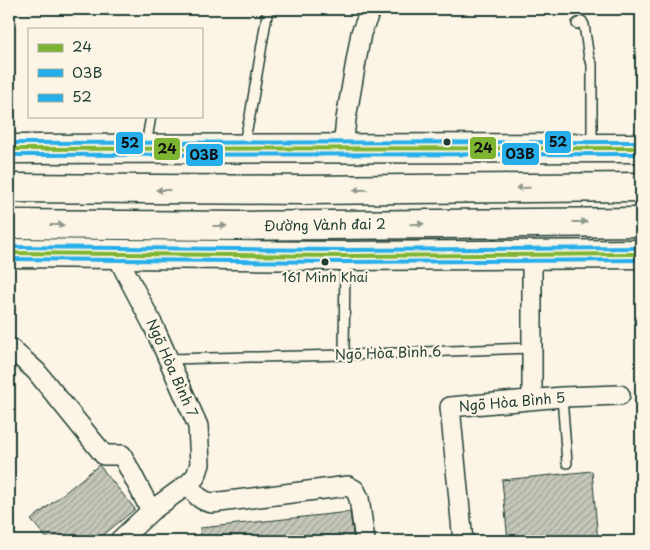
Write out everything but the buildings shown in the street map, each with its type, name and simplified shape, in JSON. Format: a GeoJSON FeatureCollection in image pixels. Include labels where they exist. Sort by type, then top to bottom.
{"type":"FeatureCollection","features":[{"type":"Feature","properties":{"kind":"main road"},"geometry":{"type":"LineString","coordinates":[[9,149],[641,148]]}},
{"type":"Feature","properties":{"kind":"main road"},"geometry":{"type":"LineString","coordinates":[[9,188],[305,190],[641,187]]}},
{"type":"Feature","properties":{"kind":"main road","name":"Đường Vành đai 2"},"geometry":{"type":"LineString","coordinates":[[9,224],[235,226],[641,222]]}},
{"type":"Feature","properties":{"kind":"main road"},"geometry":{"type":"LineString","coordinates":[[9,253],[345,256],[641,254]]}},
{"type":"Feature","properties":{"kind":"street"},"geometry":{"type":"LineString","coordinates":[[343,149],[346,119],[361,33],[371,9]]}},
{"type":"Feature","properties":{"kind":"street","name":"Ngõ Hòa Bình 7"},"geometry":{"type":"LineString","coordinates":[[116,254],[154,327],[198,426],[200,464],[196,476],[188,484],[151,510],[119,541]]}},
{"type":"Feature","properties":{"kind":"street"},"geometry":{"type":"LineString","coordinates":[[532,255],[532,399]]}},
{"type":"Feature","properties":{"kind":"street"},"geometry":{"type":"LineString","coordinates":[[9,347],[36,371],[104,455],[122,455],[151,510]]}},
{"type":"Feature","properties":{"kind":"street","name":"Ngõ Hòa Bình 5"},"geometry":{"type":"LineString","coordinates":[[463,541],[450,407],[532,399],[620,395]]}},
{"type":"Feature","properties":{"kind":"street"},"geometry":{"type":"LineString","coordinates":[[188,484],[204,502],[212,503],[348,486],[355,490],[359,498],[365,541]]}},
{"type":"Feature","properties":{"kind":"lane"},"geometry":{"type":"LineString","coordinates":[[242,149],[250,116],[268,9]]}},
{"type":"Feature","properties":{"kind":"lane"},"geometry":{"type":"LineString","coordinates":[[577,24],[582,21],[584,25],[589,58],[592,64],[592,147]]}},
{"type":"Feature","properties":{"kind":"lane"},"geometry":{"type":"LineString","coordinates":[[146,148],[151,118]]}},
{"type":"Feature","properties":{"kind":"lane"},"geometry":{"type":"LineString","coordinates":[[344,355],[345,256]]}},
{"type":"Feature","properties":{"kind":"lane","name":"Ngõ Hòa Bình 6"},"geometry":{"type":"LineString","coordinates":[[168,359],[532,348]]}},
{"type":"Feature","properties":{"kind":"lane"},"geometry":{"type":"LineString","coordinates":[[562,397],[567,463]]}},
{"type":"Feature","properties":{"kind":"transit line","name":"52"},"geometry":{"type":"LineString","coordinates":[[9,143],[641,142]]}},
{"type":"Feature","properties":{"kind":"transit line","name":"24"},"geometry":{"type":"LineString","coordinates":[[9,149],[641,148]]}},
{"type":"Feature","properties":{"kind":"transit line","name":"03B"},"geometry":{"type":"LineString","coordinates":[[9,155],[641,154]]}},
{"type":"Feature","properties":{"kind":"transit line","name":"52"},"geometry":{"type":"LineString","coordinates":[[9,247],[345,250],[641,248]]}},
{"type":"Feature","properties":{"kind":"transit line","name":"24"},"geometry":{"type":"LineString","coordinates":[[9,253],[345,256],[641,254]]}},
{"type":"Feature","properties":{"kind":"transit line","name":"03B"},"geometry":{"type":"LineString","coordinates":[[9,259],[345,262],[641,260]]}},
{"type":"Feature","properties":{"kind":"place","name":"161 Minh Khai"},"geometry":{"type":"Point","coordinates":[325,262]}}]}
